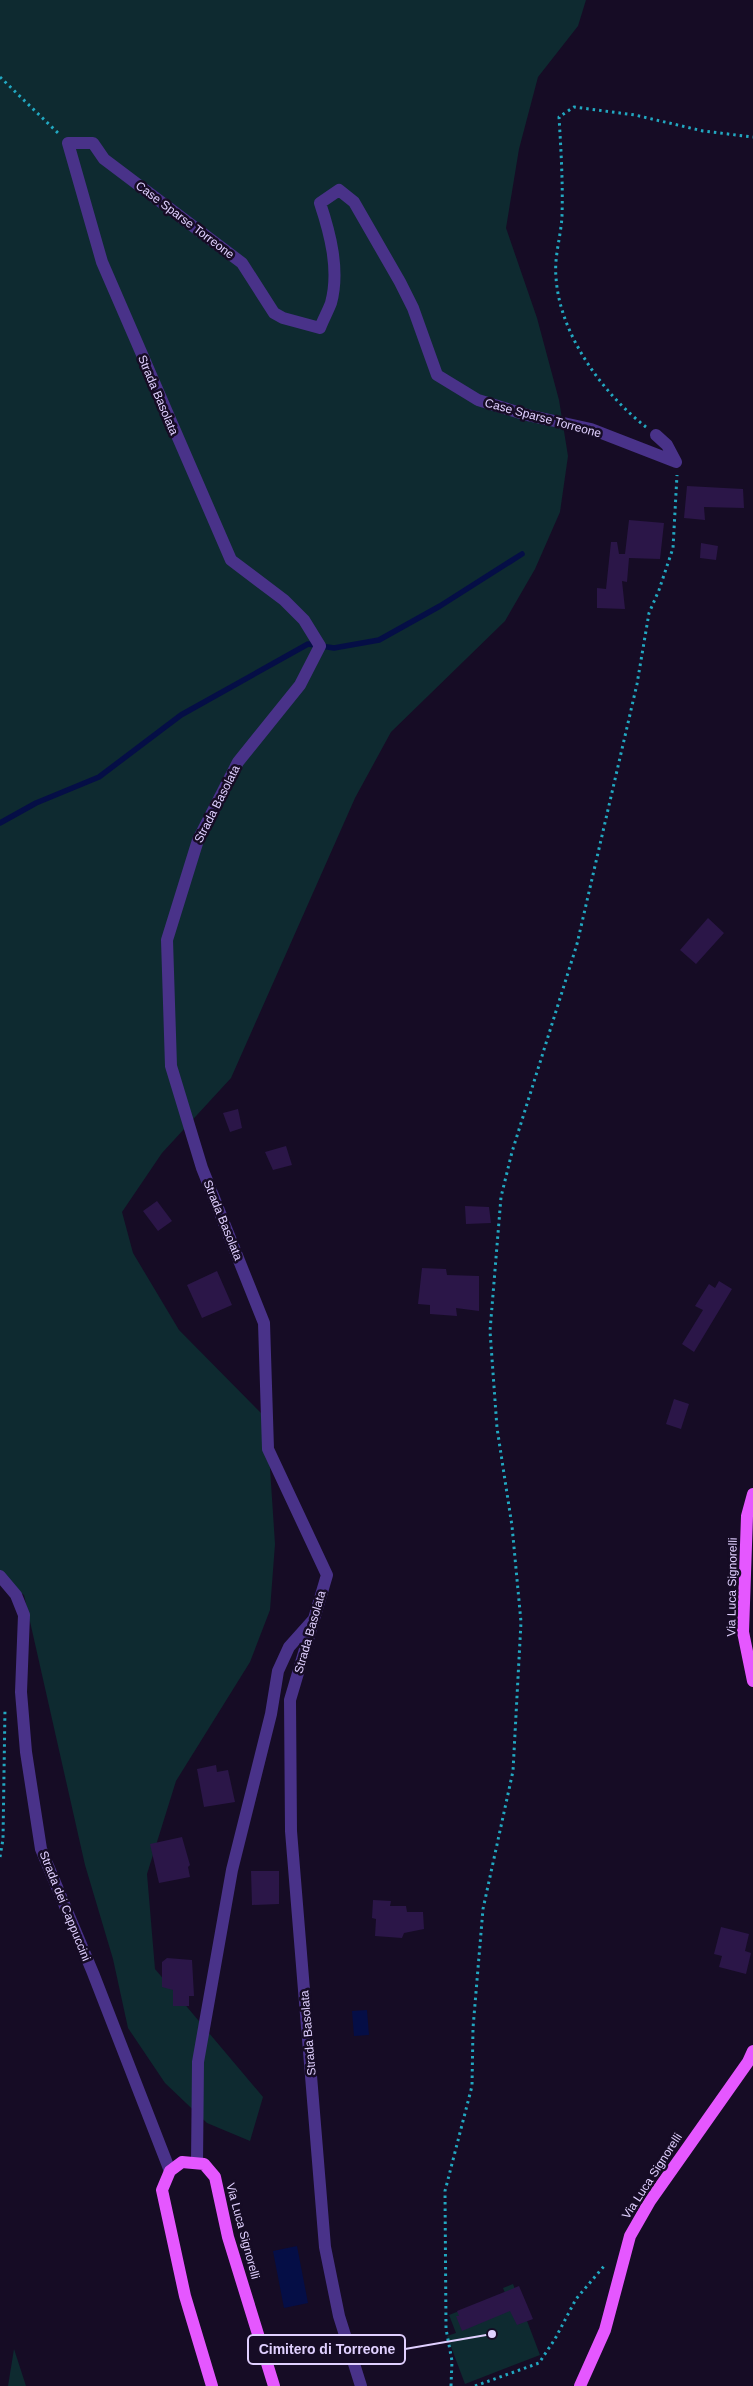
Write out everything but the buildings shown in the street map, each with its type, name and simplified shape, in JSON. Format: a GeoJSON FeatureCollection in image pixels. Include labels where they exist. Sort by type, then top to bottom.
{"type":"FeatureCollection","features":[{"type":"Feature","properties":{"kind":"main road","name":"Via Luca Signorelli"},"geometry":{"type":"LineString","coordinates":[[753,1494],[747,1516],[743,1632],[753,1681]]}},
{"type":"Feature","properties":{"kind":"main road","name":"Via Luca Signorelli"},"geometry":{"type":"LineString","coordinates":[[580,2386],[605,2330],[630,2236],[650,2201],[753,2051]]}},
{"type":"Feature","properties":{"kind":"main road"},"geometry":{"type":"LineString","coordinates":[[197,2163],[182,2162],[170,2171],[162,2190],[185,2296],[212,2386]]}},
{"type":"Feature","properties":{"kind":"main road","name":"Via Luca Signorelli"},"geometry":{"type":"LineString","coordinates":[[197,2163],[204,2164],[215,2177],[228,2237],[274,2386]]}},
{"type":"Feature","properties":{"kind":"street","name":"Case Sparse Torreone"},"geometry":{"type":"LineString","coordinates":[[68,143],[93,143],[104,159],[242,262],[274,313],[283,318],[320,328],[331,303],[334,264],[326,221],[320,203],[339,190],[354,202],[400,282],[413,308],[437,376],[478,400],[527,415],[591,429],[676,462]]}},
{"type":"Feature","properties":{"kind":"street","name":"Strada Basolata"},"geometry":{"type":"LineString","coordinates":[[68,143],[102,262],[231,560],[284,600],[304,620],[320,646],[300,685],[238,762],[198,840],[167,940],[172,1066],[202,1168],[264,1323],[268,1449],[327,1575],[290,1700],[291,1831],[325,2247],[339,2316],[361,2386]]}},
{"type":"Feature","properties":{"kind":"street"},"geometry":{"type":"LineString","coordinates":[[656,434],[667,445],[676,462]]}},
{"type":"Feature","properties":{"kind":"street","name":"Strada dei Cappuccini"},"geometry":{"type":"LineString","coordinates":[[0,1576],[16,1595],[24,1616],[21,1692],[26,1752],[41,1849],[170,2171]]}},
{"type":"Feature","properties":{"kind":"street"},"geometry":{"type":"LineString","coordinates":[[197,2163],[198,2062],[232,1870],[271,1714],[278,1671],[288,1647],[314,1619]]}},
{"type":"Feature","properties":{"kind":"path"},"geometry":{"type":"LineString","coordinates":[[0,77],[68,143]]}},
{"type":"Feature","properties":{"kind":"path"},"geometry":{"type":"LineString","coordinates":[[656,434],[641,423],[596,377],[573,341],[563,313],[556,277],[562,218],[559,117],[574,107],[635,115],[703,131],[753,137]]}},
{"type":"Feature","properties":{"kind":"path"},"geometry":{"type":"LineString","coordinates":[[451,2386],[452,2361],[446,2329],[445,2191],[472,2086],[472,2028],[483,1909],[513,1771],[521,1622],[512,1526],[497,1428],[490,1331],[501,1197],[512,1152],[577,944],[637,684],[649,613],[660,590],[673,548],[674,512],[678,486],[676,462]]}},
{"type":"Feature","properties":{"kind":"path"},"geometry":{"type":"LineString","coordinates":[[0,1857],[3,1839],[5,1701]]}},
{"type":"Feature","properties":{"kind":"path"},"geometry":{"type":"LineString","coordinates":[[475,2386],[539,2363],[555,2339],[576,2299],[606,2264]]}},
{"type":"Feature","properties":{"kind":"green space"},"geometry":{"type":"Polygon","coordinates":[[[0,0],[586,0],[578,26],[538,77],[519,149],[506,228],[537,318],[559,400],[568,456],[560,512],[535,569],[505,621],[391,732],[355,798],[231,1078],[162,1153],[122,1212],[133,1253],[179,1330],[264,1416],[270,1468],[275,1544],[270,1610],[250,1662],[176,1781],[147,1874],[155,1969],[263,2097],[250,2141],[207,2123],[165,2083],[128,2028],[113,1959],[85,1865],[24,1595],[0,1580],[0,0]]]}},
{"type":"Feature","properties":{"kind":"green space"},"geometry":{"type":"Polygon","coordinates":[[[513,2284],[540,2355],[465,2384],[447,2336],[456,2333],[449,2315],[505,2293],[503,2288],[513,2284]]]}},
{"type":"Feature","properties":{"kind":"green space"},"geometry":{"type":"Polygon","coordinates":[[[14,2349],[26,2386],[8,2386],[14,2349]]]}},
{"type":"Feature","properties":{"kind":"shaded area"},"geometry":{"type":"Polygon","coordinates":[[[367,2010],[369,2035],[354,2036],[352,2011],[367,2010]]]}},
{"type":"Feature","properties":{"kind":"shaded area"},"geometry":{"type":"Polygon","coordinates":[[[297,2246],[308,2303],[284,2308],[273,2251],[297,2246]]]}},
{"type":"Feature","properties":{"kind":"waterway"},"geometry":{"type":"LineString","coordinates":[[0,823],[36,803],[99,777],[181,715],[308,644],[334,648],[379,640],[440,606],[522,554]]}},
{"type":"Feature","properties":{"kind":"place","name":"Cimitero di Torreone"},"geometry":{"type":"Point","coordinates":[492,2334]}}]}
